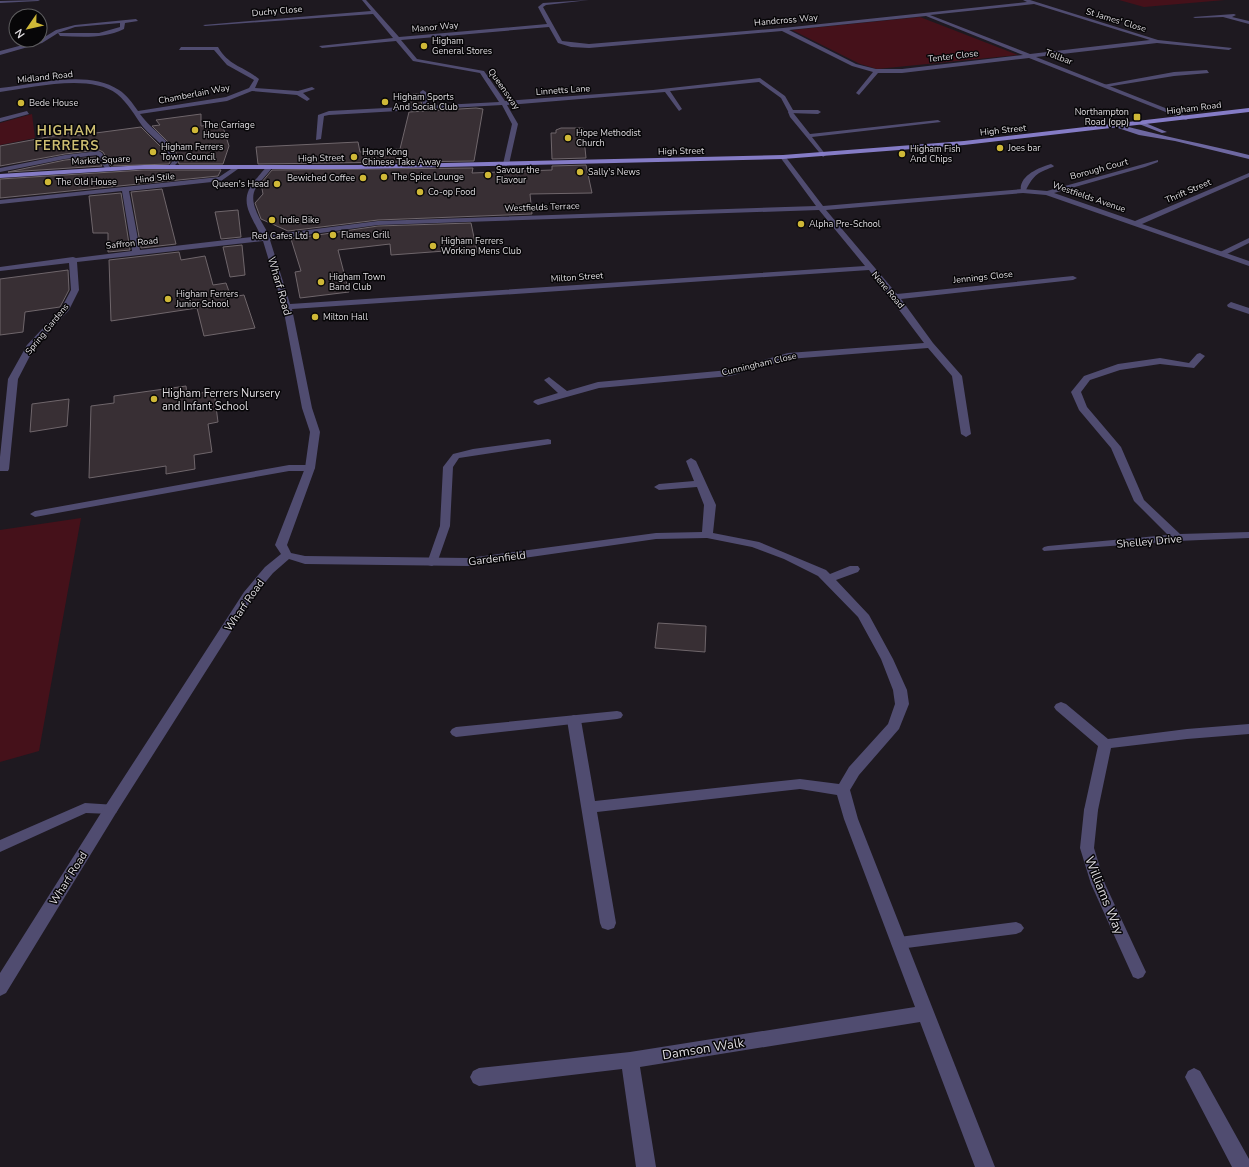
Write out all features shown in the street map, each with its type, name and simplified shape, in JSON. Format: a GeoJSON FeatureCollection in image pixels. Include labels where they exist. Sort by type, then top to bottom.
{"type":"FeatureCollection","features":[{"type":"Feature","properties":{"kind":"main road","name":"Higham Road"},"geometry":{"type":"LineString","coordinates":[[1141,123],[1249,110]]}},
{"type":"Feature","properties":{"kind":"main road","name":"High Street"},"geometry":{"type":"LineString","coordinates":[[170,167],[268,168],[783,157],[964,143],[1141,123]]}},
{"type":"Feature","properties":{"kind":"main road"},"geometry":{"type":"LineString","coordinates":[[1141,123],[1175,139]]}},
{"type":"Feature","properties":{"kind":"main road"},"geometry":{"type":"LineString","coordinates":[[1117,126],[1150,135],[1175,139],[1249,157]]}},
{"type":"Feature","properties":{"kind":"main road","name":"Market Square"},"geometry":{"type":"LineString","coordinates":[[0,176],[108,169],[170,167]]}},
{"type":"Feature","properties":{"kind":"street","name":"Queensway"},"geometry":{"type":"LineString","coordinates":[[364,0],[416,60],[470,68],[482,72],[504,104],[515,124],[506,164]]}},
{"type":"Feature","properties":{"kind":"street","name":"Handcross Way"},"geometry":{"type":"LineString","coordinates":[[587,0],[545,4],[540,7],[560,42],[571,45],[589,46],[783,29],[1032,3]]}},
{"type":"Feature","properties":{"kind":"street","name":"St James' Close"},"geometry":{"type":"LineString","coordinates":[[1024,0],[1158,41],[1229,48]]}},
{"type":"Feature","properties":{"kind":"street","name":"Duchy Close"},"geometry":{"type":"LineString","coordinates":[[205,25],[375,12]]}},
{"type":"Feature","properties":{"kind":"street","name":"Tollbar"},"geometry":{"type":"LineString","coordinates":[[925,15],[1106,85],[1186,118]]}},
{"type":"Feature","properties":{"kind":"street"},"geometry":{"type":"LineString","coordinates":[[1195,17],[1234,15]]}},
{"type":"Feature","properties":{"kind":"street"},"geometry":{"type":"LineString","coordinates":[[1223,16],[1249,23]]}},
{"type":"Feature","properties":{"kind":"street"},"geometry":{"type":"LineString","coordinates":[[0,53],[40,42],[55,33],[83,25],[136,20]]}},
{"type":"Feature","properties":{"kind":"street"},"geometry":{"type":"LineString","coordinates":[[55,33],[90,35],[108,33],[122,28],[123,21]]}},
{"type":"Feature","properties":{"kind":"street","name":"Manor Way"},"geometry":{"type":"LineString","coordinates":[[322,46],[549,25]]}},
{"type":"Feature","properties":{"kind":"street","name":"Tenter Close"},"geometry":{"type":"LineString","coordinates":[[783,29],[854,65],[876,71],[902,71],[1032,56]]}},
{"type":"Feature","properties":{"kind":"street","name":"St James' Close"},"geometry":{"type":"LineString","coordinates":[[1032,56],[1158,41]]}},
{"type":"Feature","properties":{"kind":"street","name":"Chamberlain Way"},"geometry":{"type":"LineString","coordinates":[[136,113],[227,98],[251,90],[257,80],[250,73],[231,67],[221,59],[216,48],[181,49]]}},
{"type":"Feature","properties":{"kind":"street"},"geometry":{"type":"LineString","coordinates":[[859,93],[876,71]]}},
{"type":"Feature","properties":{"kind":"street","name":"Linnetts Lane"},"geometry":{"type":"LineString","coordinates":[[318,139],[321,115],[329,113],[504,104],[667,91],[760,80],[783,97],[791,112]]}},
{"type":"Feature","properties":{"kind":"street","name":"Midland Road"},"geometry":{"type":"LineString","coordinates":[[0,90],[91,83],[103,84],[118,92],[149,131],[168,146],[175,162],[170,167]]}},
{"type":"Feature","properties":{"kind":"street"},"geometry":{"type":"LineString","coordinates":[[251,90],[298,93],[312,89]]}},
{"type":"Feature","properties":{"kind":"street"},"geometry":{"type":"LineString","coordinates":[[667,91],[679,109]]}},
{"type":"Feature","properties":{"kind":"street"},"geometry":{"type":"LineString","coordinates":[[298,93],[307,99]]}},
{"type":"Feature","properties":{"kind":"street"},"geometry":{"type":"LineString","coordinates":[[791,112],[818,112]]}},
{"type":"Feature","properties":{"kind":"street","name":"Nene Road"},"geometry":{"type":"LineString","coordinates":[[783,157],[821,208],[869,268],[895,296],[930,345],[957,376],[966,434]]}},
{"type":"Feature","properties":{"kind":"street","name":"Borough Court"},"geometry":{"type":"LineString","coordinates":[[1047,193],[1082,182],[1108,177],[1156,161]]}},
{"type":"Feature","properties":{"kind":"street","name":"Hind Stile"},"geometry":{"type":"LineString","coordinates":[[0,202],[221,179],[236,168]]}},
{"type":"Feature","properties":{"kind":"street","name":"Wharf Road"},"geometry":{"type":"LineString","coordinates":[[0,988],[111,809],[248,595],[269,570],[287,555],[281,545],[310,468],[315,432],[307,408],[287,307],[266,238],[252,211],[249,196],[252,188],[268,168]]}},
{"type":"Feature","properties":{"kind":"street","name":"Thrift Street"},"geometry":{"type":"LineString","coordinates":[[1135,224],[1249,175]]}},
{"type":"Feature","properties":{"kind":"street"},"geometry":{"type":"LineString","coordinates":[[125,190],[136,252]]}},
{"type":"Feature","properties":{"kind":"street","name":"Westfields Avenue"},"geometry":{"type":"LineString","coordinates":[[821,208],[1023,191],[1047,193],[1249,264]]}},
{"type":"Feature","properties":{"kind":"street","name":"Westfields Terrace"},"geometry":{"type":"LineString","coordinates":[[266,238],[378,223],[821,208]]}},
{"type":"Feature","properties":{"kind":"street","name":"Saffron Road"},"geometry":{"type":"LineString","coordinates":[[0,269],[73,259],[266,238]]}},
{"type":"Feature","properties":{"kind":"street","name":"Spring Gardens"},"geometry":{"type":"LineString","coordinates":[[4,469],[13,379],[30,347],[65,310],[75,290],[73,259]]}},
{"type":"Feature","properties":{"kind":"street","name":"Milton Street"},"geometry":{"type":"LineString","coordinates":[[287,307],[869,268]]}},
{"type":"Feature","properties":{"kind":"street","name":"Jennings Close"},"geometry":{"type":"LineString","coordinates":[[895,296],[1073,278]]}},
{"type":"Feature","properties":{"kind":"street"},"geometry":{"type":"LineString","coordinates":[[1231,305],[1249,310]]}},
{"type":"Feature","properties":{"kind":"street","name":"Cunningham Close"},"geometry":{"type":"LineString","coordinates":[[538,402],[598,385],[730,373],[788,356],[930,345]]}},
{"type":"Feature","properties":{"kind":"street"},"geometry":{"type":"LineString","coordinates":[[1177,538],[1139,501],[1116,447],[1082,408],[1076,392],[1087,378],[1118,367],[1160,362],[1191,366],[1200,356]]}},
{"type":"Feature","properties":{"kind":"street"},"geometry":{"type":"LineString","coordinates":[[549,380],[565,394]]}},
{"type":"Feature","properties":{"kind":"street"},"geometry":{"type":"LineString","coordinates":[[691,461],[710,505],[707,535]]}},
{"type":"Feature","properties":{"kind":"street"},"geometry":{"type":"LineString","coordinates":[[658,487],[700,484]]}},
{"type":"Feature","properties":{"kind":"street","name":"Gardenfield"},"geometry":{"type":"LineString","coordinates":[[287,555],[305,560],[469,562],[656,536],[707,535],[755,544],[788,557],[822,573],[864,615],[887,659],[900,690],[902,704],[894,726],[854,771],[843,790]]}},
{"type":"Feature","properties":{"kind":"street","name":"Shelley Drive"},"geometry":{"type":"LineString","coordinates":[[1048,549],[1177,538],[1249,535]]}},
{"type":"Feature","properties":{"kind":"street"},"geometry":{"type":"LineString","coordinates":[[828,579],[854,569]]}},
{"type":"Feature","properties":{"kind":"street"},"geometry":{"type":"LineString","coordinates":[[1061,707],[1105,744],[1187,734],[1249,729]]}},
{"type":"Feature","properties":{"kind":"street"},"geometry":{"type":"LineString","coordinates":[[574,720],[608,923]]}},
{"type":"Feature","properties":{"kind":"street","name":"Williams Way"},"geometry":{"type":"LineString","coordinates":[[1091,810],[1105,744]]}},
{"type":"Feature","properties":{"kind":"street"},"geometry":{"type":"LineString","coordinates":[[589,807],[800,784],[843,790],[851,819],[985,1167]]}},
{"type":"Feature","properties":{"kind":"street","name":"Damson Walk"},"geometry":{"type":"LineString","coordinates":[[479,1077],[630,1060],[926,1013]]}},
{"type":"Feature","properties":{"kind":"street"},"geometry":{"type":"LineString","coordinates":[[630,1060],[646,1167]]}},
{"type":"Feature","properties":{"kind":"street"},"geometry":{"type":"LineString","coordinates":[[1194,1077],[1243,1167]]}},
{"type":"Feature","properties":{"kind":"lane"},"geometry":{"type":"LineString","coordinates":[[0,2],[38,0]]}},
{"type":"Feature","properties":{"kind":"lane"},"geometry":{"type":"LineString","coordinates":[[1106,85],[1174,74],[1207,72]]}},
{"type":"Feature","properties":{"kind":"lane"},"geometry":{"type":"LineString","coordinates":[[423,92],[427,108]]}},
{"type":"Feature","properties":{"kind":"lane","name":"Linnetts Lane"},"geometry":{"type":"LineString","coordinates":[[791,112],[793,118],[823,155]]}},
{"type":"Feature","properties":{"kind":"lane"},"geometry":{"type":"LineString","coordinates":[[0,120],[27,113]]}},
{"type":"Feature","properties":{"kind":"lane"},"geometry":{"type":"LineString","coordinates":[[808,136],[938,122]]}},
{"type":"Feature","properties":{"kind":"lane"},"geometry":{"type":"LineString","coordinates":[[0,170],[59,158],[99,153],[108,169]]}},
{"type":"Feature","properties":{"kind":"lane"},"geometry":{"type":"LineString","coordinates":[[1023,191],[1029,176],[1037,170],[1051,166]]}},
{"type":"Feature","properties":{"kind":"lane"},"geometry":{"type":"LineString","coordinates":[[1220,254],[1249,240]]}},
{"type":"Feature","properties":{"kind":"lane"},"geometry":{"type":"LineString","coordinates":[[432,562],[445,526],[448,467],[456,456],[473,452],[548,442]]}},
{"type":"Feature","properties":{"kind":"lane"},"geometry":{"type":"LineString","coordinates":[[35,514],[289,468],[310,468]]}},
{"type":"Feature","properties":{"kind":"lane"},"geometry":{"type":"LineString","coordinates":[[456,732],[617,715]]}},
{"type":"Feature","properties":{"kind":"lane"},"geometry":{"type":"LineString","coordinates":[[0,846],[85,808],[111,809]]}},
{"type":"Feature","properties":{"kind":"lane","name":"Williams Way"},"geometry":{"type":"LineString","coordinates":[[1091,810],[1087,848],[1098,884],[1138,972]]}},
{"type":"Feature","properties":{"kind":"lane"},"geometry":{"type":"LineString","coordinates":[[899,943],[1016,928]]}},
{"type":"Feature","properties":{"kind":"shaded area"},"geometry":{"type":"Polygon","coordinates":[[[1119,0],[1225,0],[1144,7],[1119,0]]]}},
{"type":"Feature","properties":{"kind":"shaded area"},"geometry":{"type":"Polygon","coordinates":[[[920,17],[1018,55],[877,69],[860,64],[792,30],[920,17]]]}},
{"type":"Feature","properties":{"kind":"shaded area"},"geometry":{"type":"Polygon","coordinates":[[[32,114],[35,138],[0,145],[0,123],[32,114]]]}},
{"type":"Feature","properties":{"kind":"shaded area"},"geometry":{"type":"Polygon","coordinates":[[[81,518],[39,751],[0,762],[0,530],[81,518]]]}},
{"type":"Feature","properties":{"kind":"building"},"geometry":{"type":"Polygon","coordinates":[[[413,94],[419,94],[422,105],[410,105],[413,94]]]}},
{"type":"Feature","properties":{"kind":"building"},"geometry":{"type":"Polygon","coordinates":[[[476,108],[483,109],[474,161],[258,164],[256,147],[358,142],[360,152],[400,149],[409,112],[476,108]]]}},
{"type":"Feature","properties":{"kind":"building"},"geometry":{"type":"Polygon","coordinates":[[[201,114],[201,126],[222,124],[229,146],[223,164],[179,164],[177,154],[173,147],[152,126],[160,125],[156,120],[201,114]]]}},
{"type":"Feature","properties":{"kind":"building"},"geometry":{"type":"Polygon","coordinates":[[[141,127],[166,152],[170,162],[169,164],[111,166],[103,152],[99,150],[65,154],[0,166],[0,146],[69,133],[73,136],[141,127]]]}},
{"type":"Feature","properties":{"kind":"building"},"geometry":{"type":"Polygon","coordinates":[[[561,128],[583,128],[586,158],[552,159],[551,133],[556,133],[556,130],[561,128]]]}},
{"type":"Feature","properties":{"kind":"building"},"geometry":{"type":"Polygon","coordinates":[[[96,157],[102,166],[8,172],[65,160],[96,157]]]}},
{"type":"Feature","properties":{"kind":"building"},"geometry":{"type":"Polygon","coordinates":[[[586,165],[592,193],[530,194],[532,214],[378,220],[288,231],[261,219],[255,203],[263,194],[261,183],[272,170],[473,168],[472,173],[552,170],[552,166],[586,165]]]}},
{"type":"Feature","properties":{"kind":"building"},"geometry":{"type":"Polygon","coordinates":[[[144,170],[221,170],[218,176],[0,198],[0,179],[144,170]]]}},
{"type":"Feature","properties":{"kind":"building"},"geometry":{"type":"Polygon","coordinates":[[[162,189],[176,244],[141,248],[131,192],[162,189]]]}},
{"type":"Feature","properties":{"kind":"building"},"geometry":{"type":"Polygon","coordinates":[[[121,193],[130,250],[108,252],[108,233],[93,233],[89,196],[121,193]]]}},
{"type":"Feature","properties":{"kind":"building"},"geometry":{"type":"Polygon","coordinates":[[[238,210],[241,237],[221,239],[215,212],[238,210]]]}},
{"type":"Feature","properties":{"kind":"building"},"geometry":{"type":"Polygon","coordinates":[[[471,223],[477,252],[446,254],[445,251],[391,255],[390,244],[338,250],[349,292],[300,298],[295,272],[301,271],[291,239],[378,226],[471,223]]]}},
{"type":"Feature","properties":{"kind":"building"},"geometry":{"type":"Polygon","coordinates":[[[242,245],[245,275],[230,277],[223,247],[242,245]]]}},
{"type":"Feature","properties":{"kind":"building"},"geometry":{"type":"Polygon","coordinates":[[[179,252],[181,260],[205,256],[213,285],[226,283],[231,297],[244,295],[255,328],[204,336],[197,308],[111,321],[109,260],[179,252]]]}},
{"type":"Feature","properties":{"kind":"building"},"geometry":{"type":"Polygon","coordinates":[[[68,270],[69,290],[60,307],[25,312],[23,332],[0,335],[0,279],[68,270]]]}},
{"type":"Feature","properties":{"kind":"building"},"geometry":{"type":"Polygon","coordinates":[[[186,386],[187,395],[214,391],[218,422],[208,424],[212,452],[194,455],[195,469],[166,474],[166,466],[89,478],[91,406],[114,403],[114,396],[186,386]]]}},
{"type":"Feature","properties":{"kind":"building"},"geometry":{"type":"Polygon","coordinates":[[[69,399],[67,426],[30,432],[32,404],[69,399]]]}},
{"type":"Feature","properties":{"kind":"building"},"geometry":{"type":"Polygon","coordinates":[[[658,623],[706,626],[705,652],[655,648],[658,623]]]}},
{"type":"Feature","properties":{"kind":"place","name":"Higham General Stores"},"geometry":{"type":"Point","coordinates":[424,46]}},
{"type":"Feature","properties":{"kind":"place","name":"Higham Sports And Social Club"},"geometry":{"type":"Point","coordinates":[385,102]}},
{"type":"Feature","properties":{"kind":"place","name":"Bede House"},"geometry":{"type":"Point","coordinates":[21,103]}},
{"type":"Feature","properties":{"kind":"place","name":"Northampton Road (opp)"},"geometry":{"type":"Point","coordinates":[1137,117]}},
{"type":"Feature","properties":{"kind":"place","name":"The Carriage House"},"geometry":{"type":"Point","coordinates":[195,130]}},
{"type":"Feature","properties":{"kind":"place","name":"Hope Methodist Church"},"geometry":{"type":"Point","coordinates":[568,138]}},
{"type":"Feature","properties":{"kind":"place","name":"Joes bar"},"geometry":{"type":"Point","coordinates":[1000,148]}},
{"type":"Feature","properties":{"kind":"place","name":"Higham Ferrers Town Council"},"geometry":{"type":"Point","coordinates":[153,152]}},
{"type":"Feature","properties":{"kind":"place","name":"Higham Fish And Chips"},"geometry":{"type":"Point","coordinates":[902,154]}},
{"type":"Feature","properties":{"kind":"place","name":"Hong Kong Chinese Take Away"},"geometry":{"type":"Point","coordinates":[354,157]}},
{"type":"Feature","properties":{"kind":"place","name":"Sally's News"},"geometry":{"type":"Point","coordinates":[580,172]}},
{"type":"Feature","properties":{"kind":"place","name":"Savour the Flavour"},"geometry":{"type":"Point","coordinates":[488,175]}},
{"type":"Feature","properties":{"kind":"place","name":"The Spice Lounge"},"geometry":{"type":"Point","coordinates":[384,177]}},
{"type":"Feature","properties":{"kind":"place","name":"Bewiched Coffee"},"geometry":{"type":"Point","coordinates":[363,178]}},
{"type":"Feature","properties":{"kind":"place","name":"The Old House"},"geometry":{"type":"Point","coordinates":[48,182]}},
{"type":"Feature","properties":{"kind":"place","name":"Queen's Head"},"geometry":{"type":"Point","coordinates":[277,184]}},
{"type":"Feature","properties":{"kind":"place","name":"Co-op Food"},"geometry":{"type":"Point","coordinates":[420,192]}},
{"type":"Feature","properties":{"kind":"place","name":"Indie Bike"},"geometry":{"type":"Point","coordinates":[272,220]}},
{"type":"Feature","properties":{"kind":"place","name":"Alpha Pre-School"},"geometry":{"type":"Point","coordinates":[801,224]}},
{"type":"Feature","properties":{"kind":"place","name":"Flames Grill"},"geometry":{"type":"Point","coordinates":[333,235]}},
{"type":"Feature","properties":{"kind":"place","name":"Red Cafes Ltd"},"geometry":{"type":"Point","coordinates":[316,236]}},
{"type":"Feature","properties":{"kind":"place","name":"Higham Ferrers Working Mens Club"},"geometry":{"type":"Point","coordinates":[433,246]}},
{"type":"Feature","properties":{"kind":"place","name":"Higham Town Band Club"},"geometry":{"type":"Point","coordinates":[321,282]}},
{"type":"Feature","properties":{"kind":"place","name":"Higham Ferrers Junior School"},"geometry":{"type":"Point","coordinates":[168,299]}},
{"type":"Feature","properties":{"kind":"place","name":"Milton Hall"},"geometry":{"type":"Point","coordinates":[315,317]}},
{"type":"Feature","properties":{"kind":"place","name":"Higham Ferrers Nursery and Infant School"},"geometry":{"type":"Point","coordinates":[154,399]}},
{"type":"Feature","properties":{"kind":"district","name":"HIGHAM FERRERS"},"geometry":{"type":"Point","coordinates":[67,138]}}]}
